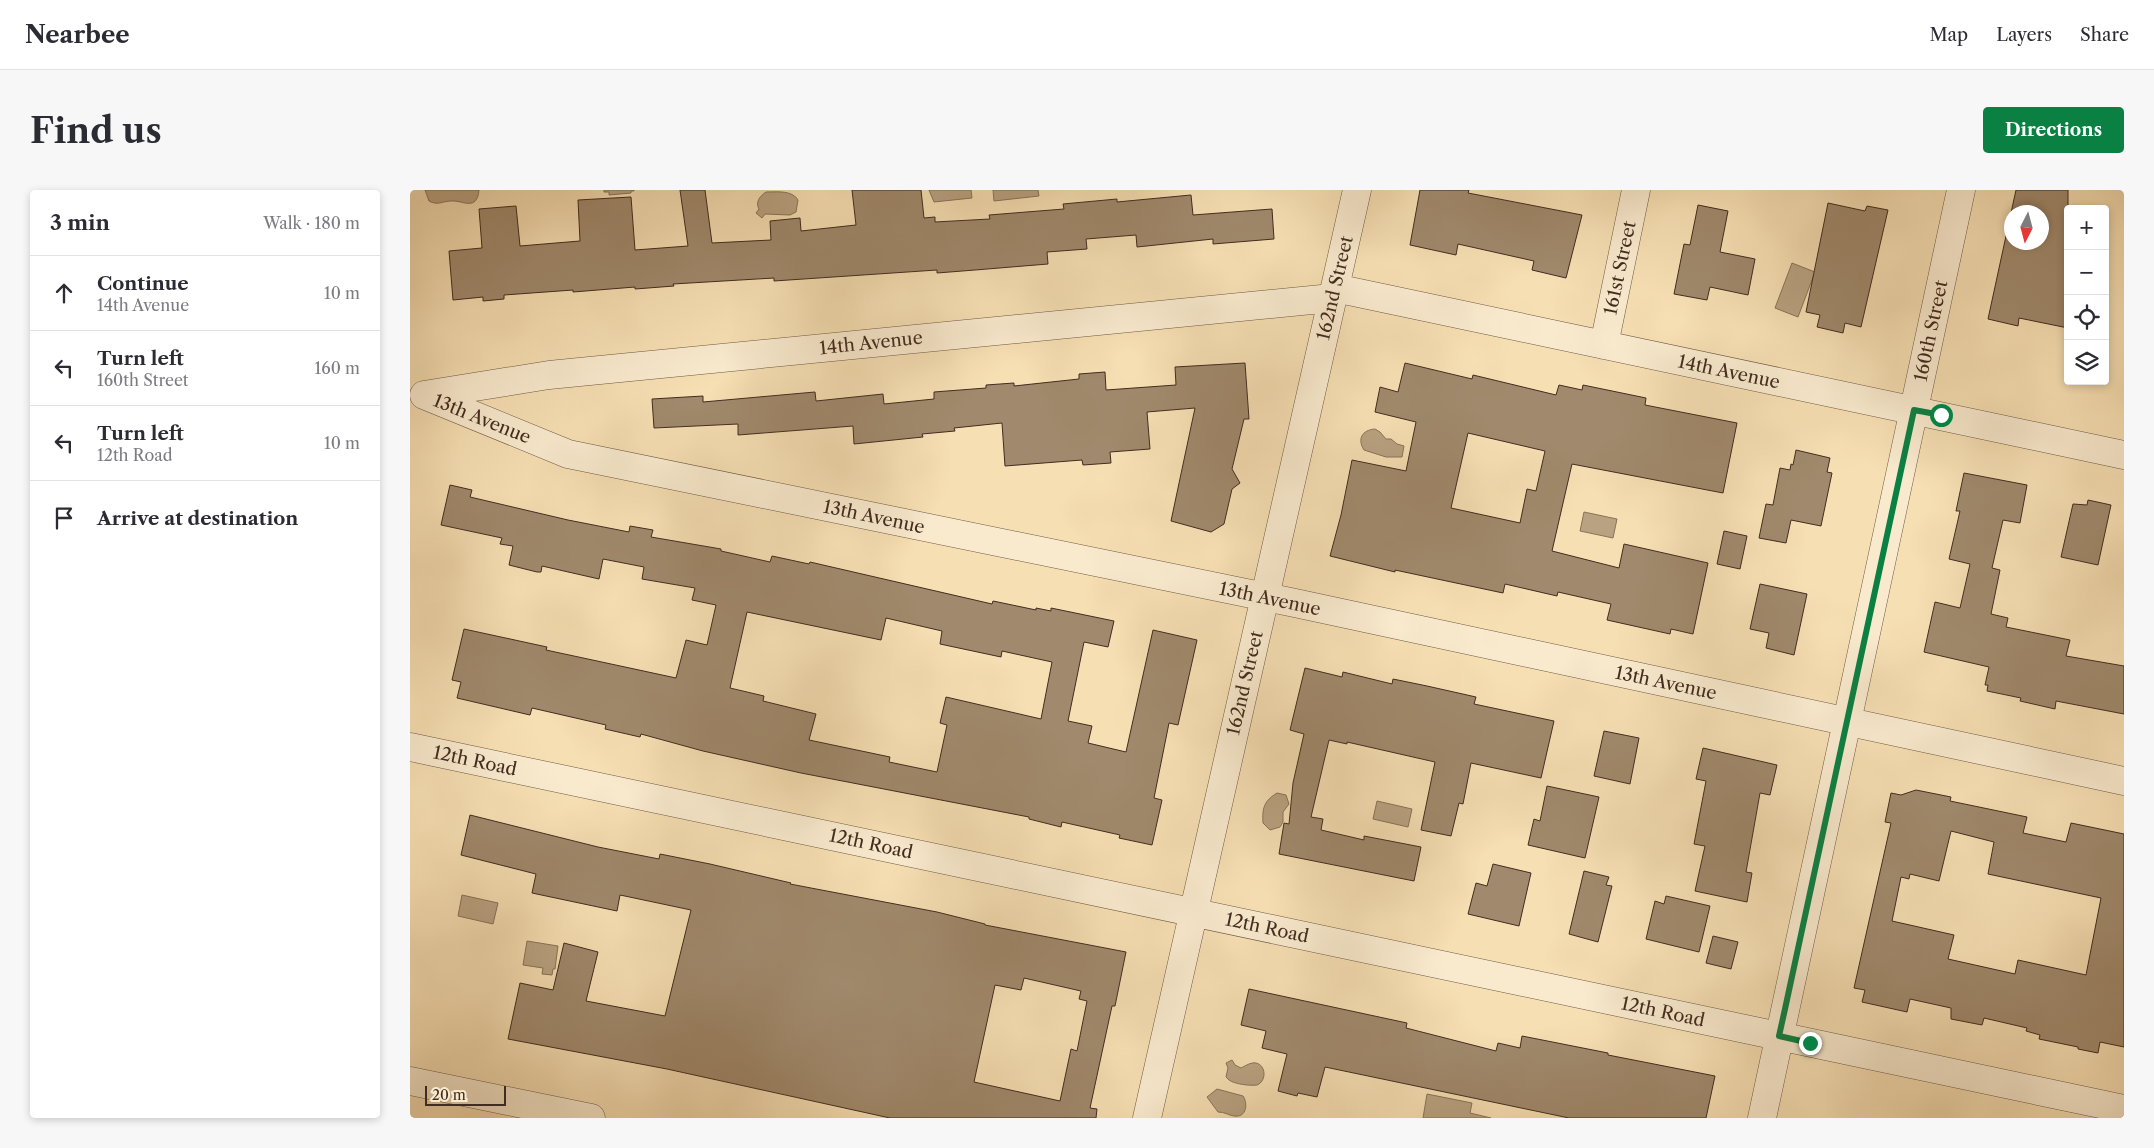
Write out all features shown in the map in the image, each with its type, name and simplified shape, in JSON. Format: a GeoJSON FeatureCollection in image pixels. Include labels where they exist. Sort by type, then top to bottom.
{"type":"FeatureCollection","features":[{"type":"Feature","properties":{"kind":"street","name":"162nd Street"},"geometry":{"type":"LineString","coordinates":[[1146,1118],[1357,190]]}},
{"type":"Feature","properties":{"kind":"street","name":"161st Street"},"geometry":{"type":"LineString","coordinates":[[1604,345],[1636,190]]}},
{"type":"Feature","properties":{"kind":"street","name":"160th Street"},"geometry":{"type":"LineString","coordinates":[[1762,1118],[1961,190]]}},
{"type":"Feature","properties":{"kind":"street","name":"14th Avenue"},"geometry":{"type":"LineString","coordinates":[[417,395],[548,375],[1334,293],[1604,345],[2124,455]]}},
{"type":"Feature","properties":{"kind":"street","name":"13th Avenue"},"geometry":{"type":"LineString","coordinates":[[417,395],[568,454],[1264,597],[2124,781]]}},
{"type":"Feature","properties":{"kind":"street","name":"12th Road"},"geometry":{"type":"LineString","coordinates":[[410,747],[2124,1109]]}},
{"type":"Feature","properties":{"kind":"street"},"geometry":{"type":"LineString","coordinates":[[410,1081],[592,1118]]}},
{"type":"Feature","properties":{"kind":"shaded area"},"geometry":{"type":"Polygon","coordinates":[[[425,190],[479,190],[478,197],[472,203],[452,201],[438,203],[429,201],[425,190]]]}},
{"type":"Feature","properties":{"kind":"shaded area"},"geometry":{"type":"Polygon","coordinates":[[[604,190],[634,191],[631,191],[631,193],[609,195],[609,192],[604,192],[604,190]]]}},
{"type":"Feature","properties":{"kind":"shaded area"},"geometry":{"type":"Polygon","coordinates":[[[929,190],[971,190],[972,198],[934,202],[929,190]]]}},
{"type":"Feature","properties":{"kind":"shaded area"},"geometry":{"type":"Polygon","coordinates":[[[993,190],[1038,190],[1039,196],[994,201],[993,190]]]}},
{"type":"Feature","properties":{"kind":"shaded area"},"geometry":{"type":"Polygon","coordinates":[[[766,192],[784,192],[795,197],[798,200],[796,212],[790,215],[765,214],[762,218],[756,213],[759,209],[759,199],[766,192]]]}},
{"type":"Feature","properties":{"kind":"shaded area"},"geometry":{"type":"Polygon","coordinates":[[[1792,263],[1815,272],[1798,317],[1775,308],[1792,263]]]}},
{"type":"Feature","properties":{"kind":"shaded area"},"geometry":{"type":"Polygon","coordinates":[[[1375,429],[1386,439],[1391,439],[1397,444],[1404,446],[1402,457],[1386,457],[1364,450],[1361,442],[1362,436],[1367,431],[1375,429]]]}},
{"type":"Feature","properties":{"kind":"shaded area"},"geometry":{"type":"Polygon","coordinates":[[[1584,512],[1617,519],[1613,538],[1580,531],[1584,512]]]}},
{"type":"Feature","properties":{"kind":"shaded area"},"geometry":{"type":"Polygon","coordinates":[[[1277,793],[1286,795],[1289,804],[1283,812],[1283,822],[1280,827],[1270,830],[1263,823],[1263,813],[1269,799],[1277,793]]]}},
{"type":"Feature","properties":{"kind":"shaded area"},"geometry":{"type":"Polygon","coordinates":[[[1377,801],[1412,809],[1408,827],[1373,819],[1377,801]]]}},
{"type":"Feature","properties":{"kind":"shaded area"},"geometry":{"type":"Polygon","coordinates":[[[462,895],[498,903],[493,924],[458,916],[462,895]]]}},
{"type":"Feature","properties":{"kind":"shaded area"},"geometry":{"type":"Polygon","coordinates":[[[527,941],[558,946],[555,969],[553,969],[552,975],[542,974],[543,968],[523,965],[527,941]]]}},
{"type":"Feature","properties":{"kind":"shaded area"},"geometry":{"type":"Polygon","coordinates":[[[1232,1060],[1235,1065],[1241,1068],[1252,1063],[1259,1064],[1264,1073],[1260,1083],[1257,1085],[1246,1085],[1229,1080],[1226,1077],[1228,1068],[1226,1063],[1232,1060]]]}},
{"type":"Feature","properties":{"kind":"shaded area"},"geometry":{"type":"Polygon","coordinates":[[[1217,1089],[1243,1096],[1246,1106],[1242,1115],[1234,1116],[1218,1112],[1207,1097],[1217,1089]]]}},
{"type":"Feature","properties":{"kind":"shaded area"},"geometry":{"type":"Polygon","coordinates":[[[1427,1094],[1472,1103],[1470,1113],[1491,1118],[1423,1118],[1427,1094]]]}},
{"type":"Feature","properties":{"kind":"building"},"geometry":{"type":"Polygon","coordinates":[[[680,190],[705,190],[712,243],[771,240],[770,221],[800,218],[801,231],[856,225],[852,190],[921,190],[924,218],[935,217],[935,222],[990,219],[989,215],[1064,209],[1063,204],[1117,199],[1117,202],[1191,195],[1193,215],[1272,209],[1274,239],[1213,244],[1213,239],[1137,247],[1136,235],[1086,239],[1087,249],[1047,252],[1048,264],[937,273],[937,270],[774,281],[774,278],[673,284],[674,286],[635,289],[635,287],[573,292],[573,290],[504,295],[504,299],[483,301],[483,297],[453,300],[449,251],[482,248],[479,209],[516,206],[520,246],[580,241],[578,200],[631,197],[635,250],[688,246],[680,190]]]}},
{"type":"Feature","properties":{"kind":"building"},"geometry":{"type":"Polygon","coordinates":[[[1420,190],[1469,190],[1468,193],[1582,215],[1566,278],[1532,270],[1534,261],[1458,244],[1456,255],[1410,245],[1420,190]]]}},
{"type":"Feature","properties":{"kind":"building"},"geometry":{"type":"Polygon","coordinates":[[[2016,190],[2068,190],[2068,205],[2064,205],[2064,327],[2019,318],[2018,326],[1988,319],[2004,245],[2004,250],[2049,250],[2049,205],[2013,205],[2016,190]]]}},
{"type":"Feature","properties":{"kind":"building"},"geometry":{"type":"Polygon","coordinates":[[[1828,203],[1865,211],[1867,206],[1888,210],[1861,327],[1845,323],[1843,333],[1817,327],[1820,315],[1806,312],[1828,203]]]}},
{"type":"Feature","properties":{"kind":"building"},"geometry":{"type":"Polygon","coordinates":[[[1698,205],[1728,211],[1720,252],[1755,259],[1748,295],[1710,287],[1707,300],[1674,294],[1684,244],[1690,245],[1698,205]]]}},
{"type":"Feature","properties":{"kind":"building"},"geometry":{"type":"Polygon","coordinates":[[[1245,363],[1249,419],[1244,419],[1232,469],[1240,483],[1232,489],[1224,524],[1211,532],[1171,521],[1195,408],[1147,412],[1150,449],[1110,452],[1111,463],[1083,465],[1082,460],[1005,466],[1002,423],[954,428],[955,431],[922,434],[923,437],[854,444],[853,426],[738,435],[738,424],[654,428],[652,399],[703,396],[703,402],[815,392],[816,401],[883,394],[884,404],[934,399],[934,392],[986,388],[986,385],[1014,383],[1014,386],[1079,379],[1079,374],[1105,372],[1106,390],[1176,385],[1175,367],[1245,363]]]}},
{"type":"Feature","properties":{"kind":"building"},"geometry":{"type":"Polygon","coordinates":[[[1405,363],[1472,379],[1473,375],[1556,395],[1559,385],[1582,390],[1583,385],[1646,398],[1645,405],[1737,423],[1723,493],[1572,464],[1552,551],[1619,568],[1624,544],[1708,563],[1693,634],[1671,629],[1670,634],[1607,620],[1611,604],[1558,592],[1557,596],[1505,584],[1503,593],[1395,570],[1395,572],[1330,556],[1341,515],[1352,460],[1406,471],[1416,422],[1375,412],[1380,387],[1398,392],[1405,363]],[[1468,433],[1451,508],[1520,523],[1527,489],[1536,491],[1545,451],[1468,433]]]}},
{"type":"Feature","properties":{"kind":"building"},"geometry":{"type":"Polygon","coordinates":[[[1796,450],[1830,458],[1827,472],[1832,473],[1821,526],[1791,520],[1786,543],[1759,538],[1766,504],[1773,505],[1780,468],[1790,470],[1796,450]]]}},
{"type":"Feature","properties":{"kind":"building"},"geometry":{"type":"Polygon","coordinates":[[[1964,473],[2027,485],[2020,523],[2003,520],[1992,568],[2000,570],[1991,614],[2008,618],[2006,627],[2070,640],[2066,656],[2124,666],[2124,714],[2056,701],[2055,709],[2020,701],[2021,698],[1987,691],[1988,685],[1985,685],[1989,667],[1924,652],[1935,602],[1960,608],[1970,564],[1949,559],[1960,511],[1956,511],[1964,473]]]}},
{"type":"Feature","properties":{"kind":"building"},"geometry":{"type":"Polygon","coordinates":[[[450,485],[472,490],[470,497],[629,532],[630,526],[653,530],[651,537],[721,549],[721,551],[770,562],[772,556],[809,564],[810,562],[992,604],[993,601],[1036,610],[1036,608],[1051,611],[1051,608],[1114,621],[1108,647],[1084,642],[1068,721],[1092,726],[1088,743],[1126,752],[1153,630],[1197,640],[1178,725],[1169,723],[1154,798],[1162,800],[1152,845],[1119,838],[1120,835],[1062,822],[1061,827],[1029,819],[1029,817],[801,773],[703,751],[641,734],[640,737],[605,729],[606,725],[532,708],[530,715],[457,698],[461,682],[452,680],[464,629],[547,647],[546,650],[676,678],[686,640],[707,645],[716,605],[692,600],[695,588],[642,579],[644,567],[603,559],[599,579],[542,566],[541,572],[537,572],[509,565],[513,546],[500,544],[502,538],[441,525],[450,485]],[[747,612],[730,688],[764,696],[763,701],[816,714],[809,740],[890,757],[889,762],[937,772],[947,725],[940,723],[946,697],[1041,719],[1052,662],[1002,651],[1001,657],[940,644],[942,631],[886,618],[881,640],[747,612]]]}},
{"type":"Feature","properties":{"kind":"building"},"geometry":{"type":"Polygon","coordinates":[[[2088,500],[2111,505],[2098,565],[2061,557],[2073,504],[2087,505],[2088,500]]]}},
{"type":"Feature","properties":{"kind":"building"},"geometry":{"type":"Polygon","coordinates":[[[1724,531],[1747,536],[1740,569],[1717,564],[1724,531]]]}},
{"type":"Feature","properties":{"kind":"building"},"geometry":{"type":"Polygon","coordinates":[[[1760,584],[1807,594],[1794,655],[1766,648],[1769,633],[1750,629],[1760,584]]]}},
{"type":"Feature","properties":{"kind":"building"},"geometry":{"type":"Polygon","coordinates":[[[1305,668],[1342,677],[1343,672],[1392,684],[1393,679],[1427,686],[1476,697],[1474,704],[1554,721],[1541,778],[1471,763],[1463,804],[1459,803],[1451,836],[1421,830],[1435,762],[1347,742],[1347,744],[1329,740],[1311,817],[1323,819],[1321,830],[1364,840],[1364,836],[1421,847],[1414,881],[1279,854],[1284,823],[1289,824],[1293,783],[1304,734],[1290,730],[1305,668]]]}},
{"type":"Feature","properties":{"kind":"building"},"geometry":{"type":"Polygon","coordinates":[[[1604,731],[1639,738],[1630,784],[1594,776],[1604,731]]]}},
{"type":"Feature","properties":{"kind":"building"},"geometry":{"type":"Polygon","coordinates":[[[1703,748],[1777,765],[1770,795],[1760,793],[1746,872],[1752,873],[1747,902],[1695,891],[1705,846],[1694,844],[1706,781],[1696,779],[1703,748]]]}},
{"type":"Feature","properties":{"kind":"building"},"geometry":{"type":"Polygon","coordinates":[[[1547,786],[1599,797],[1585,858],[1528,845],[1534,819],[1540,821],[1547,786]]]}},
{"type":"Feature","properties":{"kind":"building"},"geometry":{"type":"Polygon","coordinates":[[[1916,790],[1951,797],[1950,801],[2027,817],[2023,833],[2066,842],[2071,823],[2124,834],[2124,1047],[2100,1042],[2098,1053],[2078,1049],[2078,1047],[2039,1039],[2040,1035],[2026,1031],[2027,1028],[1984,1018],[1982,1025],[1951,1019],[1951,1008],[1910,999],[1907,1012],[1862,1002],[1865,990],[1854,988],[1891,823],[1885,822],[1891,793],[1901,795],[1916,790]],[[1951,831],[1939,881],[1910,874],[1909,879],[1901,877],[1892,921],[1954,935],[1948,959],[2015,974],[2018,960],[2086,975],[2101,898],[1988,874],[1994,842],[1951,831]]]}},
{"type":"Feature","properties":{"kind":"building"},"geometry":{"type":"Polygon","coordinates":[[[470,815],[598,847],[659,859],[660,854],[790,884],[937,912],[985,925],[1126,952],[1090,1108],[1097,1109],[1096,1118],[890,1118],[667,1069],[508,1039],[520,983],[553,990],[564,943],[598,952],[586,1001],[665,1016],[691,910],[620,895],[617,911],[532,893],[536,874],[461,855],[470,815]],[[1024,978],[1021,990],[995,985],[974,1082],[1060,1101],[1071,1049],[1077,1051],[1087,1001],[1079,999],[1081,991],[1024,978]]]}},
{"type":"Feature","properties":{"kind":"building"},"geometry":{"type":"Polygon","coordinates":[[[1493,864],[1531,873],[1519,926],[1468,914],[1476,883],[1487,886],[1493,864]]]}},
{"type":"Feature","properties":{"kind":"building"},"geometry":{"type":"Polygon","coordinates":[[[1584,871],[1609,877],[1606,885],[1612,886],[1598,942],[1569,934],[1584,871]]]}},
{"type":"Feature","properties":{"kind":"building"},"geometry":{"type":"Polygon","coordinates":[[[1666,896],[1710,906],[1699,952],[1646,939],[1655,901],[1664,904],[1666,896]]]}},
{"type":"Feature","properties":{"kind":"building"},"geometry":{"type":"Polygon","coordinates":[[[1713,936],[1738,942],[1731,969],[1706,963],[1713,936]]]}},
{"type":"Feature","properties":{"kind":"building"},"geometry":{"type":"Polygon","coordinates":[[[1249,989],[1407,1023],[1406,1028],[1496,1051],[1498,1043],[1520,1048],[1522,1036],[1715,1076],[1706,1118],[1569,1118],[1325,1067],[1317,1097],[1298,1093],[1297,1096],[1278,1091],[1287,1054],[1262,1048],[1266,1031],[1241,1025],[1249,989]]]}},
{"type":"Feature","properties":{"kind":"route"},"geometry":{"type":"LineString","coordinates":[[1810,1043],[1779,1036],[1914,410],[1941,415]]}}]}
